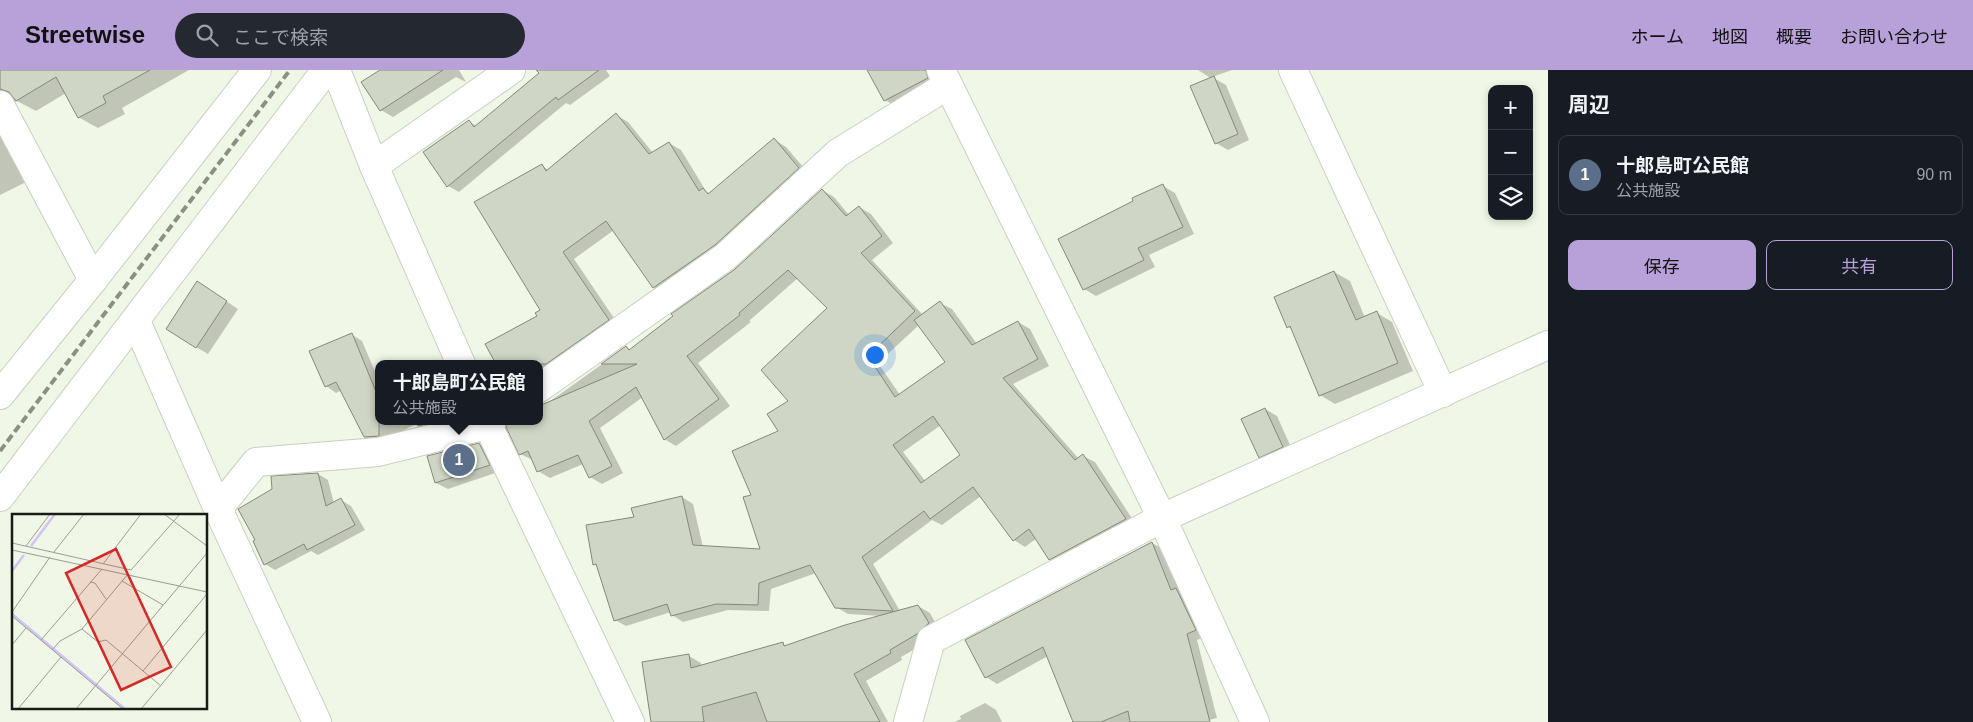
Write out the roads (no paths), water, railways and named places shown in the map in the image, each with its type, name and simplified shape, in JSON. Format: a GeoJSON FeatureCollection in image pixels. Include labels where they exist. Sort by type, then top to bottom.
{"type":"FeatureCollection","features":[{"type":"Feature","properties":{"kind":"street"},"geometry":{"type":"LineString","coordinates":[[0,395],[93,280],[256,70]]}},
{"type":"Feature","properties":{"kind":"street"},"geometry":{"type":"LineString","coordinates":[[0,497],[326,70]]}},
{"type":"Feature","properties":{"kind":"street"},"geometry":{"type":"LineString","coordinates":[[336,70],[374,166],[459,360]]}},
{"type":"Feature","properties":{"kind":"street"},"geometry":{"type":"LineString","coordinates":[[374,166],[512,70]]}},
{"type":"Feature","properties":{"kind":"street"},"geometry":{"type":"LineString","coordinates":[[1293,70],[1443,393]]}},
{"type":"Feature","properties":{"kind":"street"},"geometry":{"type":"LineString","coordinates":[[543,385],[725,257],[838,153],[944,77],[1162,518],[1256,722]]}},
{"type":"Feature","properties":{"kind":"street"},"geometry":{"type":"LineString","coordinates":[[0,105],[93,280]]}},
{"type":"Feature","properties":{"kind":"street"},"geometry":{"type":"LineString","coordinates":[[136,321],[218,509],[317,722]]}},
{"type":"Feature","properties":{"kind":"street"},"geometry":{"type":"LineString","coordinates":[[908,722],[931,640],[1162,518],[1548,345]]}},
{"type":"Feature","properties":{"kind":"street"},"geometry":{"type":"LineString","coordinates":[[218,509],[256,462],[378,452],[477,425]]}},
{"type":"Feature","properties":{"kind":"street"},"geometry":{"type":"LineString","coordinates":[[489,425],[630,722]]}},
{"type":"Feature","properties":{"kind":"railway"},"geometry":{"type":"LineString","coordinates":[[0,451],[290,70]]}},
{"type":"Feature","properties":{"kind":"place","name":"十郎島町公民館"},"geometry":{"type":"Point","coordinates":[459,460]}}]}
